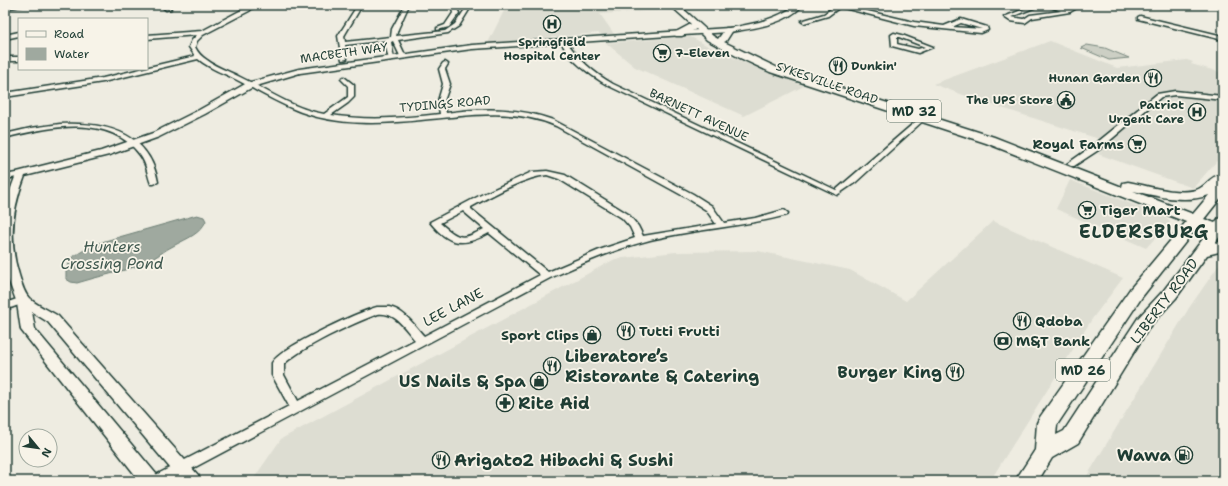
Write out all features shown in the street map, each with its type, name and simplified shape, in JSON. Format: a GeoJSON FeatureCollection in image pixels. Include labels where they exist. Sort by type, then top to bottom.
{"type":"FeatureCollection","features":[{"type":"Feature","properties":{"kind":"main road","name":"SYKESVILLE ROAD"},"geometry":{"type":"LineString","coordinates":[[674,5],[706,32],[710,38],[733,51],[779,72],[1004,145],[1221,224]]}},
{"type":"Feature","properties":{"kind":"main road"},"geometry":{"type":"LineString","coordinates":[[679,34],[696,25]]}},
{"type":"Feature","properties":{"kind":"main road","name":"SYKESVILLE ROAD"},"geometry":{"type":"LineString","coordinates":[[706,32],[726,34],[772,64],[802,76],[966,128],[1071,164],[1128,186],[1198,216]]}},
{"type":"Feature","properties":{"kind":"main road"},"geometry":{"type":"LineString","coordinates":[[1128,186],[1167,193],[1190,194],[1206,191],[1218,180],[1223,178]]}},
{"type":"Feature","properties":{"kind":"main road","name":"LIBERTY ROAD"},"geometry":{"type":"LineString","coordinates":[[1045,452],[1047,423],[1136,293],[1223,186]]}},
{"type":"Feature","properties":{"kind":"main road","name":"LIBERTY ROAD"},"geometry":{"type":"LineString","coordinates":[[1026,481],[1045,452],[1071,437],[1144,322],[1170,294],[1221,224]]}},
{"type":"Feature","properties":{"kind":"main road"},"geometry":{"type":"LineString","coordinates":[[1200,252],[1223,246]]}},
{"type":"Feature","properties":{"kind":"street"},"geometry":{"type":"LineString","coordinates":[[5,8],[24,5]]}},
{"type":"Feature","properties":{"kind":"street"},"geometry":{"type":"LineString","coordinates":[[162,5],[168,9]]}},
{"type":"Feature","properties":{"kind":"street"},"geometry":{"type":"LineString","coordinates":[[5,95],[66,87],[141,73],[200,57],[192,45],[202,33],[209,28],[240,15],[254,5]]}},
{"type":"Feature","properties":{"kind":"street"},"geometry":{"type":"LineString","coordinates":[[393,38],[395,30],[407,5]]}},
{"type":"Feature","properties":{"kind":"street"},"geometry":{"type":"LineString","coordinates":[[391,59],[388,42],[402,34],[432,31],[447,26],[456,13],[453,5]]}},
{"type":"Feature","properties":{"kind":"street"},"geometry":{"type":"LineString","coordinates":[[342,44],[441,33],[450,30],[457,25],[470,5]]}},
{"type":"Feature","properties":{"kind":"street"},"geometry":{"type":"LineString","coordinates":[[726,34],[768,22],[788,14],[800,5]]}},
{"type":"Feature","properties":{"kind":"street"},"geometry":{"type":"LineString","coordinates":[[804,21],[821,17],[838,5],[905,22],[944,28],[985,30],[961,21],[944,28]]}},
{"type":"Feature","properties":{"kind":"street"},"geometry":{"type":"LineString","coordinates":[[1040,5],[1007,17],[1012,20],[1023,21],[1030,17],[1056,14],[1080,5]]}},
{"type":"Feature","properties":{"kind":"street"},"geometry":{"type":"LineString","coordinates":[[1048,5],[1068,10]]}},
{"type":"Feature","properties":{"kind":"street"},"geometry":{"type":"LineString","coordinates":[[344,59],[341,36],[359,7]]}},
{"type":"Feature","properties":{"kind":"street"},"geometry":{"type":"LineString","coordinates":[[1140,18],[1223,38]]}},
{"type":"Feature","properties":{"kind":"street"},"geometry":{"type":"LineString","coordinates":[[894,35],[930,47],[918,51],[894,45],[894,35],[905,22]]}},
{"type":"Feature","properties":{"kind":"street","name":"MACBETH WAY"},"geometry":{"type":"LineString","coordinates":[[5,177],[105,153],[133,144],[178,125],[250,85],[299,71],[472,47],[706,32]]}},
{"type":"Feature","properties":{"kind":"street"},"geometry":{"type":"LineString","coordinates":[[148,38],[176,34],[202,33]]}},
{"type":"Feature","properties":{"kind":"street"},"geometry":{"type":"LineString","coordinates":[[5,37],[18,34]]}},
{"type":"Feature","properties":{"kind":"street"},"geometry":{"type":"LineString","coordinates":[[393,38],[397,42],[403,57]]}},
{"type":"Feature","properties":{"kind":"street","name":"BARNETT AVENUE"},"geometry":{"type":"LineString","coordinates":[[564,41],[567,48],[601,80],[838,193],[923,118]]}},
{"type":"Feature","properties":{"kind":"street","name":"TYDINGS ROAD"},"geometry":{"type":"LineString","coordinates":[[200,57],[210,65],[290,106],[326,116],[362,120],[383,120],[423,118],[482,110],[518,112],[546,119],[702,204],[713,213],[722,226]]}},
{"type":"Feature","properties":{"kind":"street"},"geometry":{"type":"LineString","coordinates":[[5,59],[18,59]]}},
{"type":"Feature","properties":{"kind":"street"},"geometry":{"type":"LineString","coordinates":[[443,115],[441,101],[447,87],[442,69],[445,64]]}},
{"type":"Feature","properties":{"kind":"street"},"geometry":{"type":"LineString","coordinates":[[326,116],[342,105],[350,97],[351,85],[344,79]]}},
{"type":"Feature","properties":{"kind":"street"},"geometry":{"type":"LineString","coordinates":[[1071,164],[1102,143],[1159,95],[1175,93],[1223,98]]}},
{"type":"Feature","properties":{"kind":"street"},"geometry":{"type":"LineString","coordinates":[[5,136],[56,127],[87,126],[116,132],[133,144],[150,163],[154,182]]}},
{"type":"Feature","properties":{"kind":"street"},"geometry":{"type":"LineString","coordinates":[[21,174],[10,199],[5,236],[7,255],[12,277],[23,300],[28,330],[150,481]]}},
{"type":"Feature","properties":{"kind":"street"},"geometry":{"type":"LineString","coordinates":[[490,229],[465,241],[459,241],[449,235],[434,222],[535,174],[553,174],[625,216],[634,226],[640,239]]}},
{"type":"Feature","properties":{"kind":"street"},"geometry":{"type":"LineString","coordinates":[[467,206],[467,210],[473,216],[517,250],[547,276]]}},
{"type":"Feature","properties":{"kind":"street","name":"LEE LANE"},"geometry":{"type":"LineString","coordinates":[[157,481],[186,475],[296,408],[547,276],[601,251],[640,239],[668,233],[754,221],[784,213]]}},
{"type":"Feature","properties":{"kind":"street"},"geometry":{"type":"LineString","coordinates":[[5,307],[23,300]]}},
{"type":"Feature","properties":{"kind":"street"},"geometry":{"type":"LineString","coordinates":[[23,300],[53,319],[186,475]]}},
{"type":"Feature","properties":{"kind":"street"},"geometry":{"type":"LineString","coordinates":[[296,408],[278,374],[278,363],[289,353],[363,316],[377,311],[396,313],[422,341]]}},
{"type":"Feature","properties":{"kind":"shaded area","name":"Springfield Hospital Center"},"geometry":{"type":"Polygon","coordinates":[[[507,5],[655,5],[659,10],[600,14],[614,34],[602,35],[598,33],[488,43],[507,5]]]}},
{"type":"Feature","properties":{"kind":"shaded area"},"geometry":{"type":"Polygon","coordinates":[[[691,37],[719,52],[804,86],[744,116],[635,67],[606,43],[691,37]]]}},
{"type":"Feature","properties":{"kind":"shaded area"},"geometry":{"type":"Polygon","coordinates":[[[1050,41],[1117,68],[1187,60],[1193,62],[1191,64],[1223,73],[1223,154],[1193,188],[1098,154],[1144,112],[1135,110],[1099,139],[980,101],[933,84],[1050,41]]]}},
{"type":"Feature","properties":{"kind":"shaded area"},"geometry":{"type":"Polygon","coordinates":[[[1087,45],[1105,48],[1129,58],[1109,60],[1081,48],[1087,45]]]}},
{"type":"Feature","properties":{"kind":"shaded area"},"geometry":{"type":"Polygon","coordinates":[[[1070,180],[1165,217],[1170,222],[1146,248],[1056,209],[1070,180]]]}},
{"type":"Feature","properties":{"kind":"shaded area"},"geometry":{"type":"Polygon","coordinates":[[[993,221],[1123,278],[1092,319],[990,481],[252,481],[281,439],[615,259],[676,252],[758,251],[850,270],[906,301],[993,221]]]}},
{"type":"Feature","properties":{"kind":"shaded area"},"geometry":{"type":"Polygon","coordinates":[[[1223,259],[1223,481],[1084,481],[1189,308],[1223,259]]]}},
{"type":"Feature","properties":{"kind":"water","name":"Hunters Crossing Pond"},"geometry":{"type":"Polygon","coordinates":[[[197,215],[204,217],[206,221],[200,229],[193,235],[143,264],[77,283],[66,279],[66,272],[71,258],[91,246],[197,215]]]}},
{"type":"Feature","properties":{"kind":"place","name":"Springfield Hospital Center"},"geometry":{"type":"Point","coordinates":[552,24]}},
{"type":"Feature","properties":{"kind":"place","name":"7-Eleven"},"geometry":{"type":"Point","coordinates":[662,53]}},
{"type":"Feature","properties":{"kind":"place","name":"Dunkin'"},"geometry":{"type":"Point","coordinates":[838,66]}},
{"type":"Feature","properties":{"kind":"place","name":"Hunan Garden"},"geometry":{"type":"Point","coordinates":[1153,78]}},
{"type":"Feature","properties":{"kind":"place","name":"The UPS Store"},"geometry":{"type":"Point","coordinates":[1066,100]}},
{"type":"Feature","properties":{"kind":"place","name":"Patriot Urgent Care"},"geometry":{"type":"Point","coordinates":[1197,112]}},
{"type":"Feature","properties":{"kind":"place","name":"Royal Farms"},"geometry":{"type":"Point","coordinates":[1137,144]}},
{"type":"Feature","properties":{"kind":"place","name":"Tiger Mart"},"geometry":{"type":"Point","coordinates":[1087,210]}},
{"type":"Feature","properties":{"kind":"place","name":"Qdoba"},"geometry":{"type":"Point","coordinates":[1022,321]}},
{"type":"Feature","properties":{"kind":"place","name":"Tutti Frutti"},"geometry":{"type":"Point","coordinates":[626,331]}},
{"type":"Feature","properties":{"kind":"place","name":"Sport Clips"},"geometry":{"type":"Point","coordinates":[592,335]}},
{"type":"Feature","properties":{"kind":"place","name":"M&T Bank"},"geometry":{"type":"Point","coordinates":[1003,341]}},
{"type":"Feature","properties":{"kind":"place","name":"Liberatore’s Ristorante & Catering"},"geometry":{"type":"Point","coordinates":[552,366]}},
{"type":"Feature","properties":{"kind":"place","name":"Burger King"},"geometry":{"type":"Point","coordinates":[955,372]}},
{"type":"Feature","properties":{"kind":"place","name":"US Nails & Spa"},"geometry":{"type":"Point","coordinates":[539,381]}},
{"type":"Feature","properties":{"kind":"place","name":"Rite Aid"},"geometry":{"type":"Point","coordinates":[505,403]}},
{"type":"Feature","properties":{"kind":"place","name":"Wawa"},"geometry":{"type":"Point","coordinates":[1184,455]}},
{"type":"Feature","properties":{"kind":"place","name":"Arigato2 Hibachi & Sushi"},"geometry":{"type":"Point","coordinates":[441,460]}},
{"type":"Feature","properties":{"kind":"district","name":"ELDERSBURG"},"geometry":{"type":"Point","coordinates":[1144,232]}}]}
